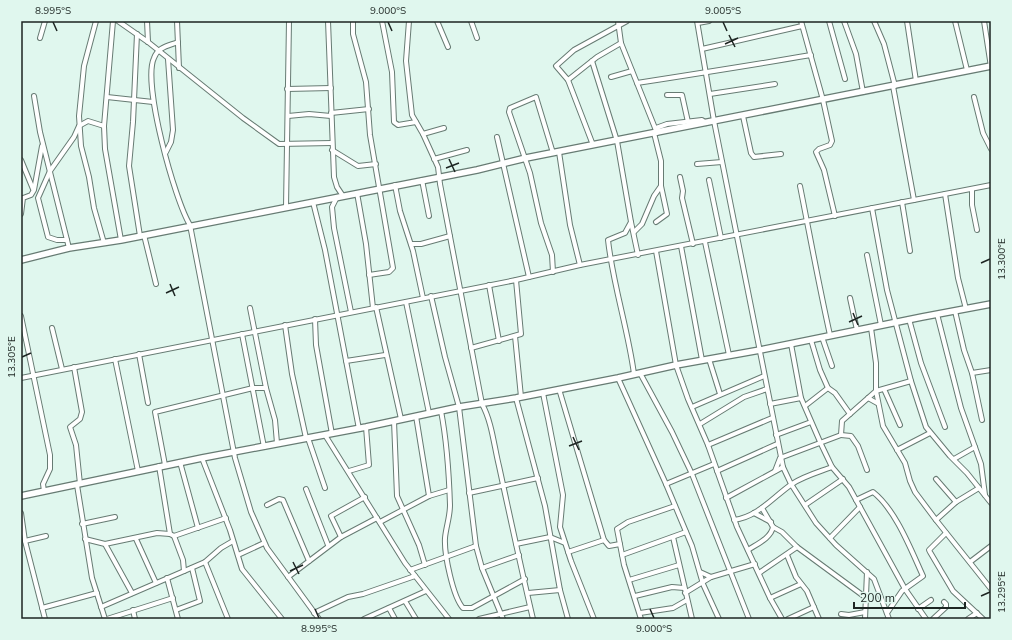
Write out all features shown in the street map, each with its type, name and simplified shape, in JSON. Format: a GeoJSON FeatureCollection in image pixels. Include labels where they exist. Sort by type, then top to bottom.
{"type":"FeatureCollection","features":[{"type":"Feature","properties":{"kind":"street"},"geometry":{"type":"LineString","coordinates":[[40,38],[45,21]]}},
{"type":"Feature","properties":{"kind":"street"},"geometry":{"type":"LineString","coordinates":[[96,21],[84,66],[81,85],[79,126],[81,146],[90,177],[94,208],[104,243]]}},
{"type":"Feature","properties":{"kind":"street"},"geometry":{"type":"LineString","coordinates":[[113,21],[104,126],[105,149],[121,240]]}},
{"type":"Feature","properties":{"kind":"street"},"geometry":{"type":"LineString","coordinates":[[118,21],[148,42],[179,68],[279,144],[332,143]]}},
{"type":"Feature","properties":{"kind":"street"},"geometry":{"type":"LineString","coordinates":[[147,21],[148,42]]}},
{"type":"Feature","properties":{"kind":"street"},"geometry":{"type":"LineString","coordinates":[[177,21],[179,68]]}},
{"type":"Feature","properties":{"kind":"street"},"geometry":{"type":"LineString","coordinates":[[286,207],[289,21]]}},
{"type":"Feature","properties":{"kind":"street"},"geometry":{"type":"LineString","coordinates":[[328,21],[332,150],[335,182],[343,196]]}},
{"type":"Feature","properties":{"kind":"street"},"geometry":{"type":"LineString","coordinates":[[353,21],[353,34],[366,82],[370,135],[393,268],[389,272],[369,275]]}},
{"type":"Feature","properties":{"kind":"street"},"geometry":{"type":"LineString","coordinates":[[382,21],[392,72],[394,122],[398,125],[416,122]]}},
{"type":"Feature","properties":{"kind":"street"},"geometry":{"type":"LineString","coordinates":[[409,21],[406,62],[412,115],[423,134],[440,176],[482,404],[488,420],[533,619]]}},
{"type":"Feature","properties":{"kind":"street"},"geometry":{"type":"LineString","coordinates":[[437,21],[448,47]]}},
{"type":"Feature","properties":{"kind":"street"},"geometry":{"type":"LineString","coordinates":[[471,21],[477,38]]}},
{"type":"Feature","properties":{"kind":"street"},"geometry":{"type":"LineString","coordinates":[[593,145],[568,80],[557,68],[558,64],[574,50],[618,23],[627,21]]}},
{"type":"Feature","properties":{"kind":"street"},"geometry":{"type":"LineString","coordinates":[[709,21],[698,22],[702,49],[714,121],[780,458],[791,484],[816,523],[876,582],[889,619]]}},
{"type":"Feature","properties":{"kind":"street"},"geometry":{"type":"LineString","coordinates":[[801,21],[823,100],[832,141],[830,145],[819,149],[816,152],[824,170],[835,216]]}},
{"type":"Feature","properties":{"kind":"street"},"geometry":{"type":"LineString","coordinates":[[829,21],[845,79]]}},
{"type":"Feature","properties":{"kind":"street"},"geometry":{"type":"LineString","coordinates":[[844,21],[856,54],[863,92]]}},
{"type":"Feature","properties":{"kind":"street"},"geometry":{"type":"LineString","coordinates":[[908,21],[916,81]]}},
{"type":"Feature","properties":{"kind":"street"},"geometry":{"type":"LineString","coordinates":[[955,21],[968,70]]}},
{"type":"Feature","properties":{"kind":"street"},"geometry":{"type":"LineString","coordinates":[[655,131],[706,123],[991,66],[984,21]]}},
{"type":"Feature","properties":{"kind":"street"},"geometry":{"type":"LineString","coordinates":[[876,22],[884,44],[894,86],[914,200]]}},
{"type":"Feature","properties":{"kind":"street"},"geometry":{"type":"LineString","coordinates":[[618,23],[621,43],[655,131],[661,161],[661,186],[666,214],[656,222]]}},
{"type":"Feature","properties":{"kind":"street"},"geometry":{"type":"LineString","coordinates":[[702,49],[802,26]]}},
{"type":"Feature","properties":{"kind":"street"},"geometry":{"type":"LineString","coordinates":[[137,34],[129,166],[142,235],[156,284]]}},
{"type":"Feature","properties":{"kind":"street"},"geometry":{"type":"LineString","coordinates":[[178,42],[158,50],[152,66],[153,102],[182,212],[190,225],[234,452],[251,512],[264,543],[319,619]]}},
{"type":"Feature","properties":{"kind":"street"},"geometry":{"type":"LineString","coordinates":[[568,80],[592,61],[621,43]]}},
{"type":"Feature","properties":{"kind":"street"},"geometry":{"type":"LineString","coordinates":[[637,83],[811,55]]}},
{"type":"Feature","properties":{"kind":"street"},"geometry":{"type":"LineString","coordinates":[[166,152],[171,142],[173,130],[168,59]]}},
{"type":"Feature","properties":{"kind":"street"},"geometry":{"type":"LineString","coordinates":[[592,61],[617,140],[638,254]]}},
{"type":"Feature","properties":{"kind":"street"},"geometry":{"type":"LineString","coordinates":[[611,77],[632,71]]}},
{"type":"Feature","properties":{"kind":"street"},"geometry":{"type":"LineString","coordinates":[[710,94],[775,84]]}},
{"type":"Feature","properties":{"kind":"street"},"geometry":{"type":"LineString","coordinates":[[288,89],[331,88]]}},
{"type":"Feature","properties":{"kind":"street"},"geometry":{"type":"LineString","coordinates":[[667,95],[682,94],[688,122]]}},
{"type":"Feature","properties":{"kind":"street"},"geometry":{"type":"LineString","coordinates":[[34,96],[43,144],[69,248]]}},
{"type":"Feature","properties":{"kind":"street"},"geometry":{"type":"LineString","coordinates":[[107,97],[153,102]]}},
{"type":"Feature","properties":{"kind":"street"},"geometry":{"type":"LineString","coordinates":[[553,272],[552,255],[541,223],[526,158],[509,110],[535,97],[544,117],[556,152],[570,225],[580,265]]}},
{"type":"Feature","properties":{"kind":"street"},"geometry":{"type":"LineString","coordinates":[[974,97],[983,133],[991,149]]}},
{"type":"Feature","properties":{"kind":"street"},"geometry":{"type":"LineString","coordinates":[[288,116],[331,114],[368,110]]}},
{"type":"Feature","properties":{"kind":"street"},"geometry":{"type":"LineString","coordinates":[[742,116],[754,157],[781,154]]}},
{"type":"Feature","properties":{"kind":"street"},"geometry":{"type":"LineString","coordinates":[[21,260],[69,248],[121,240],[190,225],[502,164],[617,140],[688,122],[702,120],[706,123]]}},
{"type":"Feature","properties":{"kind":"street"},"geometry":{"type":"LineString","coordinates":[[38,198],[50,171],[74,137],[79,126],[88,121],[104,126]]}},
{"type":"Feature","properties":{"kind":"street"},"geometry":{"type":"LineString","coordinates":[[423,134],[444,128]]}},
{"type":"Feature","properties":{"kind":"street"},"geometry":{"type":"LineString","coordinates":[[497,137],[529,277]]}},
{"type":"Feature","properties":{"kind":"street"},"geometry":{"type":"LineString","coordinates":[[21,214],[23,198],[31,195],[34,190],[43,144]]}},
{"type":"Feature","properties":{"kind":"street"},"geometry":{"type":"LineString","coordinates":[[332,150],[358,166],[376,164]]}},
{"type":"Feature","properties":{"kind":"street"},"geometry":{"type":"LineString","coordinates":[[434,159],[467,150]]}},
{"type":"Feature","properties":{"kind":"street"},"geometry":{"type":"LineString","coordinates":[[21,160],[38,198],[48,237],[57,240],[67,240]]}},
{"type":"Feature","properties":{"kind":"street"},"geometry":{"type":"LineString","coordinates":[[697,164],[722,162]]}},
{"type":"Feature","properties":{"kind":"street"},"geometry":{"type":"LineString","coordinates":[[680,177],[683,191],[682,198],[693,244]]}},
{"type":"Feature","properties":{"kind":"street"},"geometry":{"type":"LineString","coordinates":[[422,180],[429,216]]}},
{"type":"Feature","properties":{"kind":"street"},"geometry":{"type":"LineString","coordinates":[[710,180],[721,238]]}},
{"type":"Feature","properties":{"kind":"street"},"geometry":{"type":"LineString","coordinates":[[395,185],[400,211],[411,244],[422,298]]}},
{"type":"Feature","properties":{"kind":"street"},"geometry":{"type":"LineString","coordinates":[[21,378],[516,280],[580,265],[705,242],[991,185]]}},
{"type":"Feature","properties":{"kind":"street"},"geometry":{"type":"LineString","coordinates":[[634,232],[642,224],[654,196],[661,186]]}},
{"type":"Feature","properties":{"kind":"street"},"geometry":{"type":"LineString","coordinates":[[800,186],[815,269],[821,290],[830,336]]}},
{"type":"Feature","properties":{"kind":"street"},"geometry":{"type":"LineString","coordinates":[[972,189],[972,205],[977,230]]}},
{"type":"Feature","properties":{"kind":"street"},"geometry":{"type":"LineString","coordinates":[[357,193],[374,307],[401,419]]}},
{"type":"Feature","properties":{"kind":"street"},"geometry":{"type":"LineString","coordinates":[[945,194],[958,278],[966,309]]}},
{"type":"Feature","properties":{"kind":"street"},"geometry":{"type":"LineString","coordinates":[[336,197],[332,207],[334,228],[351,312]]}},
{"type":"Feature","properties":{"kind":"street"},"geometry":{"type":"LineString","coordinates":[[313,202],[325,250],[359,428]]}},
{"type":"Feature","properties":{"kind":"street"},"geometry":{"type":"LineString","coordinates":[[902,202],[910,251]]}},
{"type":"Feature","properties":{"kind":"street"},"geometry":{"type":"LineString","coordinates":[[872,208],[887,290],[895,322],[911,381],[930,433],[991,503]]}},
{"type":"Feature","properties":{"kind":"street"},"geometry":{"type":"LineString","coordinates":[[631,222],[626,234],[608,240],[637,374],[672,432],[692,474],[749,619]]}},
{"type":"Feature","properties":{"kind":"street"},"geometry":{"type":"LineString","coordinates":[[411,244],[421,244],[450,236]]}},
{"type":"Feature","properties":{"kind":"street"},"geometry":{"type":"LineString","coordinates":[[705,242],[729,356]]}},
{"type":"Feature","properties":{"kind":"street"},"geometry":{"type":"LineString","coordinates":[[681,246],[702,360]]}},
{"type":"Feature","properties":{"kind":"street"},"geometry":{"type":"LineString","coordinates":[[656,251],[676,365],[708,445],[734,520],[770,598],[782,619]]}},
{"type":"Feature","properties":{"kind":"street"},"geometry":{"type":"LineString","coordinates":[[867,254],[880,325]]}},
{"type":"Feature","properties":{"kind":"street"},"geometry":{"type":"LineString","coordinates":[[471,348],[515,336],[521,332],[516,280]]}},
{"type":"Feature","properties":{"kind":"street"},"geometry":{"type":"LineString","coordinates":[[489,285],[499,341]]}},
{"type":"Feature","properties":{"kind":"street"},"geometry":{"type":"LineString","coordinates":[[431,296],[444,357],[459,407],[476,546],[482,568],[503,619]]}},
{"type":"Feature","properties":{"kind":"street"},"geometry":{"type":"LineString","coordinates":[[850,298],[856,330]]}},
{"type":"Feature","properties":{"kind":"street"},"geometry":{"type":"LineString","coordinates":[[406,302],[429,413]]}},
{"type":"Feature","properties":{"kind":"street"},"geometry":{"type":"LineString","coordinates":[[21,496],[180,462],[332,434],[459,407],[518,398],[676,365],[822,338],[909,319],[991,304]]}},
{"type":"Feature","properties":{"kind":"street"},"geometry":{"type":"LineString","coordinates":[[250,308],[256,331],[266,388],[275,420],[277,443]]}},
{"type":"Feature","properties":{"kind":"street"},"geometry":{"type":"LineString","coordinates":[[955,311],[965,355],[972,373],[982,420]]}},
{"type":"Feature","properties":{"kind":"street"},"geometry":{"type":"LineString","coordinates":[[937,314],[961,408],[981,464],[985,496]]}},
{"type":"Feature","properties":{"kind":"street"},"geometry":{"type":"LineString","coordinates":[[21,316],[50,455],[50,469],[43,484],[44,491]]}},
{"type":"Feature","properties":{"kind":"street"},"geometry":{"type":"LineString","coordinates":[[315,319],[316,345],[332,434]]}},
{"type":"Feature","properties":{"kind":"street"},"geometry":{"type":"LineString","coordinates":[[909,319],[921,364],[945,428]]}},
{"type":"Feature","properties":{"kind":"street"},"geometry":{"type":"LineString","coordinates":[[285,325],[292,374],[307,438],[325,488]]}},
{"type":"Feature","properties":{"kind":"street"},"geometry":{"type":"LineString","coordinates":[[52,328],[62,369]]}},
{"type":"Feature","properties":{"kind":"street"},"geometry":{"type":"LineString","coordinates":[[870,328],[876,363],[877,403],[883,426],[905,463],[912,487],[946,533],[991,589]]}},
{"type":"Feature","properties":{"kind":"street"},"geometry":{"type":"LineString","coordinates":[[242,334],[264,446]]}},
{"type":"Feature","properties":{"kind":"street"},"geometry":{"type":"LineString","coordinates":[[515,336],[518,398],[538,478],[560,590],[568,618],[562,619]]}},
{"type":"Feature","properties":{"kind":"street"},"geometry":{"type":"LineString","coordinates":[[822,338],[832,366]]}},
{"type":"Feature","properties":{"kind":"street"},"geometry":{"type":"LineString","coordinates":[[811,340],[820,370],[828,388],[835,393],[850,414]]}},
{"type":"Feature","properties":{"kind":"street"},"geometry":{"type":"LineString","coordinates":[[791,344],[801,398],[832,467],[843,479],[856,500],[905,589],[926,619]]}},
{"type":"Feature","properties":{"kind":"street"},"geometry":{"type":"LineString","coordinates":[[139,354],[148,403]]}},
{"type":"Feature","properties":{"kind":"street"},"geometry":{"type":"LineString","coordinates":[[346,361],[385,355]]}},
{"type":"Feature","properties":{"kind":"street"},"geometry":{"type":"LineString","coordinates":[[115,359],[138,471]]}},
{"type":"Feature","properties":{"kind":"street"},"geometry":{"type":"LineString","coordinates":[[709,359],[720,394]]}},
{"type":"Feature","properties":{"kind":"street"},"geometry":{"type":"LineString","coordinates":[[74,367],[82,412],[80,418],[70,427],[76,445],[82,524],[97,594],[106,619],[173,598]]}},
{"type":"Feature","properties":{"kind":"street"},"geometry":{"type":"LineString","coordinates":[[972,373],[991,370]]}},
{"type":"Feature","properties":{"kind":"street"},"geometry":{"type":"LineString","coordinates":[[692,407],[764,376]]}},
{"type":"Feature","properties":{"kind":"street"},"geometry":{"type":"LineString","coordinates":[[618,378],[666,484],[686,532],[703,584],[719,619]]}},
{"type":"Feature","properties":{"kind":"street"},"geometry":{"type":"LineString","coordinates":[[841,436],[841,423],[876,391],[911,381]]}},
{"type":"Feature","properties":{"kind":"street"},"geometry":{"type":"LineString","coordinates":[[184,571],[183,560],[172,535],[155,412],[223,394],[253,388],[266,388]]}},
{"type":"Feature","properties":{"kind":"street"},"geometry":{"type":"LineString","coordinates":[[805,406],[828,388]]}},
{"type":"Feature","properties":{"kind":"street"},"geometry":{"type":"LineString","coordinates":[[559,389],[604,540],[609,546],[620,544]]}},
{"type":"Feature","properties":{"kind":"street"},"geometry":{"type":"LineString","coordinates":[[700,424],[744,397],[767,389]]}},
{"type":"Feature","properties":{"kind":"street"},"geometry":{"type":"LineString","coordinates":[[884,389],[900,425]]}},
{"type":"Feature","properties":{"kind":"street"},"geometry":{"type":"LineString","coordinates":[[543,393],[563,495],[560,526],[568,552],[594,619]]}},
{"type":"Feature","properties":{"kind":"street"},"geometry":{"type":"LineString","coordinates":[[770,404],[801,398]]}},
{"type":"Feature","properties":{"kind":"street"},"geometry":{"type":"LineString","coordinates":[[868,398],[877,403]]}},
{"type":"Feature","properties":{"kind":"street"},"geometry":{"type":"LineString","coordinates":[[441,411],[447,450],[450,513],[445,537],[447,557],[453,586],[463,608],[472,608],[493,595],[525,579]]}},
{"type":"Feature","properties":{"kind":"street"},"geometry":{"type":"LineString","coordinates":[[416,416],[429,496]]}},
{"type":"Feature","properties":{"kind":"street"},"geometry":{"type":"LineString","coordinates":[[708,445],[772,418]]}},
{"type":"Feature","properties":{"kind":"street"},"geometry":{"type":"LineString","coordinates":[[394,421],[396,489],[399,502],[404,510],[425,565]]}},
{"type":"Feature","properties":{"kind":"street"},"geometry":{"type":"LineString","coordinates":[[776,435],[811,422]]}},
{"type":"Feature","properties":{"kind":"street"},"geometry":{"type":"LineString","coordinates":[[349,471],[369,465],[366,427]]}},
{"type":"Feature","properties":{"kind":"street"},"geometry":{"type":"LineString","coordinates":[[897,450],[930,433]]}},
{"type":"Feature","properties":{"kind":"street"},"geometry":{"type":"LineString","coordinates":[[325,435],[410,570],[449,619]]}},
{"type":"Feature","properties":{"kind":"street"},"geometry":{"type":"LineString","coordinates":[[780,458],[841,436],[851,436],[858,446],[867,470]]}},
{"type":"Feature","properties":{"kind":"street"},"geometry":{"type":"LineString","coordinates":[[717,471],[777,444]]}},
{"type":"Feature","properties":{"kind":"street"},"geometry":{"type":"LineString","coordinates":[[954,459],[975,447]]}},
{"type":"Feature","properties":{"kind":"street"},"geometry":{"type":"LineString","coordinates":[[202,458],[226,518],[242,569],[282,619]]}},
{"type":"Feature","properties":{"kind":"street"},"geometry":{"type":"LineString","coordinates":[[775,471],[780,458]]}},
{"type":"Feature","properties":{"kind":"street"},"geometry":{"type":"LineString","coordinates":[[180,462],[198,528]]}},
{"type":"Feature","properties":{"kind":"street"},"geometry":{"type":"LineString","coordinates":[[666,484],[714,464]]}},
{"type":"Feature","properties":{"kind":"street"},"geometry":{"type":"LineString","coordinates":[[726,498],[783,467]]}},
{"type":"Feature","properties":{"kind":"street"},"geometry":{"type":"LineString","coordinates":[[734,520],[743,519],[762,508],[791,484],[832,467]]}},
{"type":"Feature","properties":{"kind":"street"},"geometry":{"type":"LineString","coordinates":[[469,493],[538,478]]}},
{"type":"Feature","properties":{"kind":"street"},"geometry":{"type":"LineString","coordinates":[[805,505],[843,479]]}},
{"type":"Feature","properties":{"kind":"street"},"geometry":{"type":"LineString","coordinates":[[936,479],[956,502]]}},
{"type":"Feature","properties":{"kind":"street"},"geometry":{"type":"LineString","coordinates":[[936,520],[956,502],[979,488]]}},
{"type":"Feature","properties":{"kind":"street"},"geometry":{"type":"LineString","coordinates":[[306,489],[328,545]]}},
{"type":"Feature","properties":{"kind":"street"},"geometry":{"type":"LineString","coordinates":[[288,577],[328,545],[341,537],[404,510],[429,496],[449,490]]}},
{"type":"Feature","properties":{"kind":"street"},"geometry":{"type":"LineString","coordinates":[[856,500],[874,492],[883,502],[897,523],[923,576],[905,589],[887,613]]}},
{"type":"Feature","properties":{"kind":"street"},"geometry":{"type":"LineString","coordinates":[[341,537],[331,516],[365,497]]}},
{"type":"Feature","properties":{"kind":"street"},"geometry":{"type":"LineString","coordinates":[[267,505],[278,500],[283,500],[309,561]]}},
{"type":"Feature","properties":{"kind":"street"},"geometry":{"type":"LineString","coordinates":[[642,619],[622,555],[617,533],[619,526],[675,506]]}},
{"type":"Feature","properties":{"kind":"street"},"geometry":{"type":"LineString","coordinates":[[830,538],[860,507]]}},
{"type":"Feature","properties":{"kind":"street"},"geometry":{"type":"LineString","coordinates":[[748,550],[771,534],[772,524],[762,508]]}},
{"type":"Feature","properties":{"kind":"street"},"geometry":{"type":"LineString","coordinates":[[21,513],[26,541],[45,619]]}},
{"type":"Feature","properties":{"kind":"street"},"geometry":{"type":"LineString","coordinates":[[754,513],[772,524],[797,547],[865,597]]}},
{"type":"Feature","properties":{"kind":"street"},"geometry":{"type":"LineString","coordinates":[[82,524],[115,517]]}},
{"type":"Feature","properties":{"kind":"street"},"geometry":{"type":"LineString","coordinates":[[84,539],[105,544],[128,537],[136,538],[157,533],[172,535],[226,518]]}},
{"type":"Feature","properties":{"kind":"street"},"geometry":{"type":"LineString","coordinates":[[737,527],[743,519]]}},
{"type":"Feature","properties":{"kind":"street"},"geometry":{"type":"LineString","coordinates":[[622,555],[686,532]]}},
{"type":"Feature","properties":{"kind":"street"},"geometry":{"type":"LineString","coordinates":[[946,533],[929,550],[953,591],[971,606],[983,619]]}},
{"type":"Feature","properties":{"kind":"street"},"geometry":{"type":"LineString","coordinates":[[26,541],[46,536]]}},
{"type":"Feature","properties":{"kind":"street"},"geometry":{"type":"LineString","coordinates":[[516,544],[550,537],[565,543]]}},
{"type":"Feature","properties":{"kind":"street"},"geometry":{"type":"LineString","coordinates":[[673,537],[686,600],[692,619]]}},
{"type":"Feature","properties":{"kind":"street"},"geometry":{"type":"LineString","coordinates":[[136,538],[156,583]]}},
{"type":"Feature","properties":{"kind":"street"},"geometry":{"type":"LineString","coordinates":[[568,552],[604,540]]}},
{"type":"Feature","properties":{"kind":"street"},"geometry":{"type":"LineString","coordinates":[[101,607],[205,562],[221,548],[233,541]]}},
{"type":"Feature","properties":{"kind":"street"},"geometry":{"type":"LineString","coordinates":[[238,555],[264,543]]}},
{"type":"Feature","properties":{"kind":"street"},"geometry":{"type":"LineString","coordinates":[[105,544],[132,593]]}},
{"type":"Feature","properties":{"kind":"street"},"geometry":{"type":"LineString","coordinates":[[410,570],[476,546]]}},
{"type":"Feature","properties":{"kind":"street"},"geometry":{"type":"LineString","coordinates":[[970,562],[991,546]]}},
{"type":"Feature","properties":{"kind":"street"},"geometry":{"type":"LineString","coordinates":[[759,573],[797,547]]}},
{"type":"Feature","properties":{"kind":"street"},"geometry":{"type":"LineString","coordinates":[[482,568],[519,555]]}},
{"type":"Feature","properties":{"kind":"street"},"geometry":{"type":"LineString","coordinates":[[787,555],[796,577],[807,591],[819,619]]}},
{"type":"Feature","properties":{"kind":"street"},"geometry":{"type":"LineString","coordinates":[[205,562],[228,619]]}},
{"type":"Feature","properties":{"kind":"street"},"geometry":{"type":"LineString","coordinates":[[685,594],[703,584],[711,577],[755,564]]}},
{"type":"Feature","properties":{"kind":"street"},"geometry":{"type":"LineString","coordinates":[[629,580],[679,565]]}},
{"type":"Feature","properties":{"kind":"street"},"geometry":{"type":"LineString","coordinates":[[176,610],[200,601],[192,568]]}},
{"type":"Feature","properties":{"kind":"street"},"geometry":{"type":"LineString","coordinates":[[700,572],[711,577]]}},
{"type":"Feature","properties":{"kind":"street"},"geometry":{"type":"LineString","coordinates":[[865,619],[867,572]]}},
{"type":"Feature","properties":{"kind":"street"},"geometry":{"type":"LineString","coordinates":[[314,613],[348,597],[363,594],[415,576]]}},
{"type":"Feature","properties":{"kind":"street"},"geometry":{"type":"LineString","coordinates":[[167,578],[178,619]]}},
{"type":"Feature","properties":{"kind":"street"},"geometry":{"type":"LineString","coordinates":[[986,583],[991,585]]}},
{"type":"Feature","properties":{"kind":"street"},"geometry":{"type":"LineString","coordinates":[[770,598],[801,584]]}},
{"type":"Feature","properties":{"kind":"street"},"geometry":{"type":"LineString","coordinates":[[635,596],[672,587],[684,588]]}},
{"type":"Feature","properties":{"kind":"street"},"geometry":{"type":"LineString","coordinates":[[528,593],[560,590]]}},
{"type":"Feature","properties":{"kind":"street"},"geometry":{"type":"LineString","coordinates":[[364,619],[426,591]]}},
{"type":"Feature","properties":{"kind":"street"},"geometry":{"type":"LineString","coordinates":[[42,608],[97,594]]}},
{"type":"Feature","properties":{"kind":"street"},"geometry":{"type":"LineString","coordinates":[[640,613],[673,608],[686,600]]}},
{"type":"Feature","properties":{"kind":"street"},"geometry":{"type":"LineString","coordinates":[[918,609],[931,600]]}},
{"type":"Feature","properties":{"kind":"street"},"geometry":{"type":"LineString","coordinates":[[404,601],[416,619]]}},
{"type":"Feature","properties":{"kind":"street"},"geometry":{"type":"LineString","coordinates":[[932,619],[946,607],[944,602]]}},
{"type":"Feature","properties":{"kind":"street"},"geometry":{"type":"LineString","coordinates":[[970,618],[971,606]]}},
{"type":"Feature","properties":{"kind":"street"},"geometry":{"type":"LineString","coordinates":[[479,619],[530,607]]}},
{"type":"Feature","properties":{"kind":"street"},"geometry":{"type":"LineString","coordinates":[[788,619],[814,607]]}},
{"type":"Feature","properties":{"kind":"street"},"geometry":{"type":"LineString","coordinates":[[389,608],[394,619]]}},
{"type":"Feature","properties":{"kind":"street"},"geometry":{"type":"LineString","coordinates":[[133,610],[135,619]]}},
{"type":"Feature","properties":{"kind":"street"},"geometry":{"type":"LineString","coordinates":[[841,614],[850,616],[865,612]]}},
{"type":"Feature","properties":{"kind":"street"},"geometry":{"type":"LineString","coordinates":[[970,618],[977,613]]}},
{"type":"Feature","properties":{"kind":"street"},"geometry":{"type":"LineString","coordinates":[[918,619],[922,614]]}}]}
